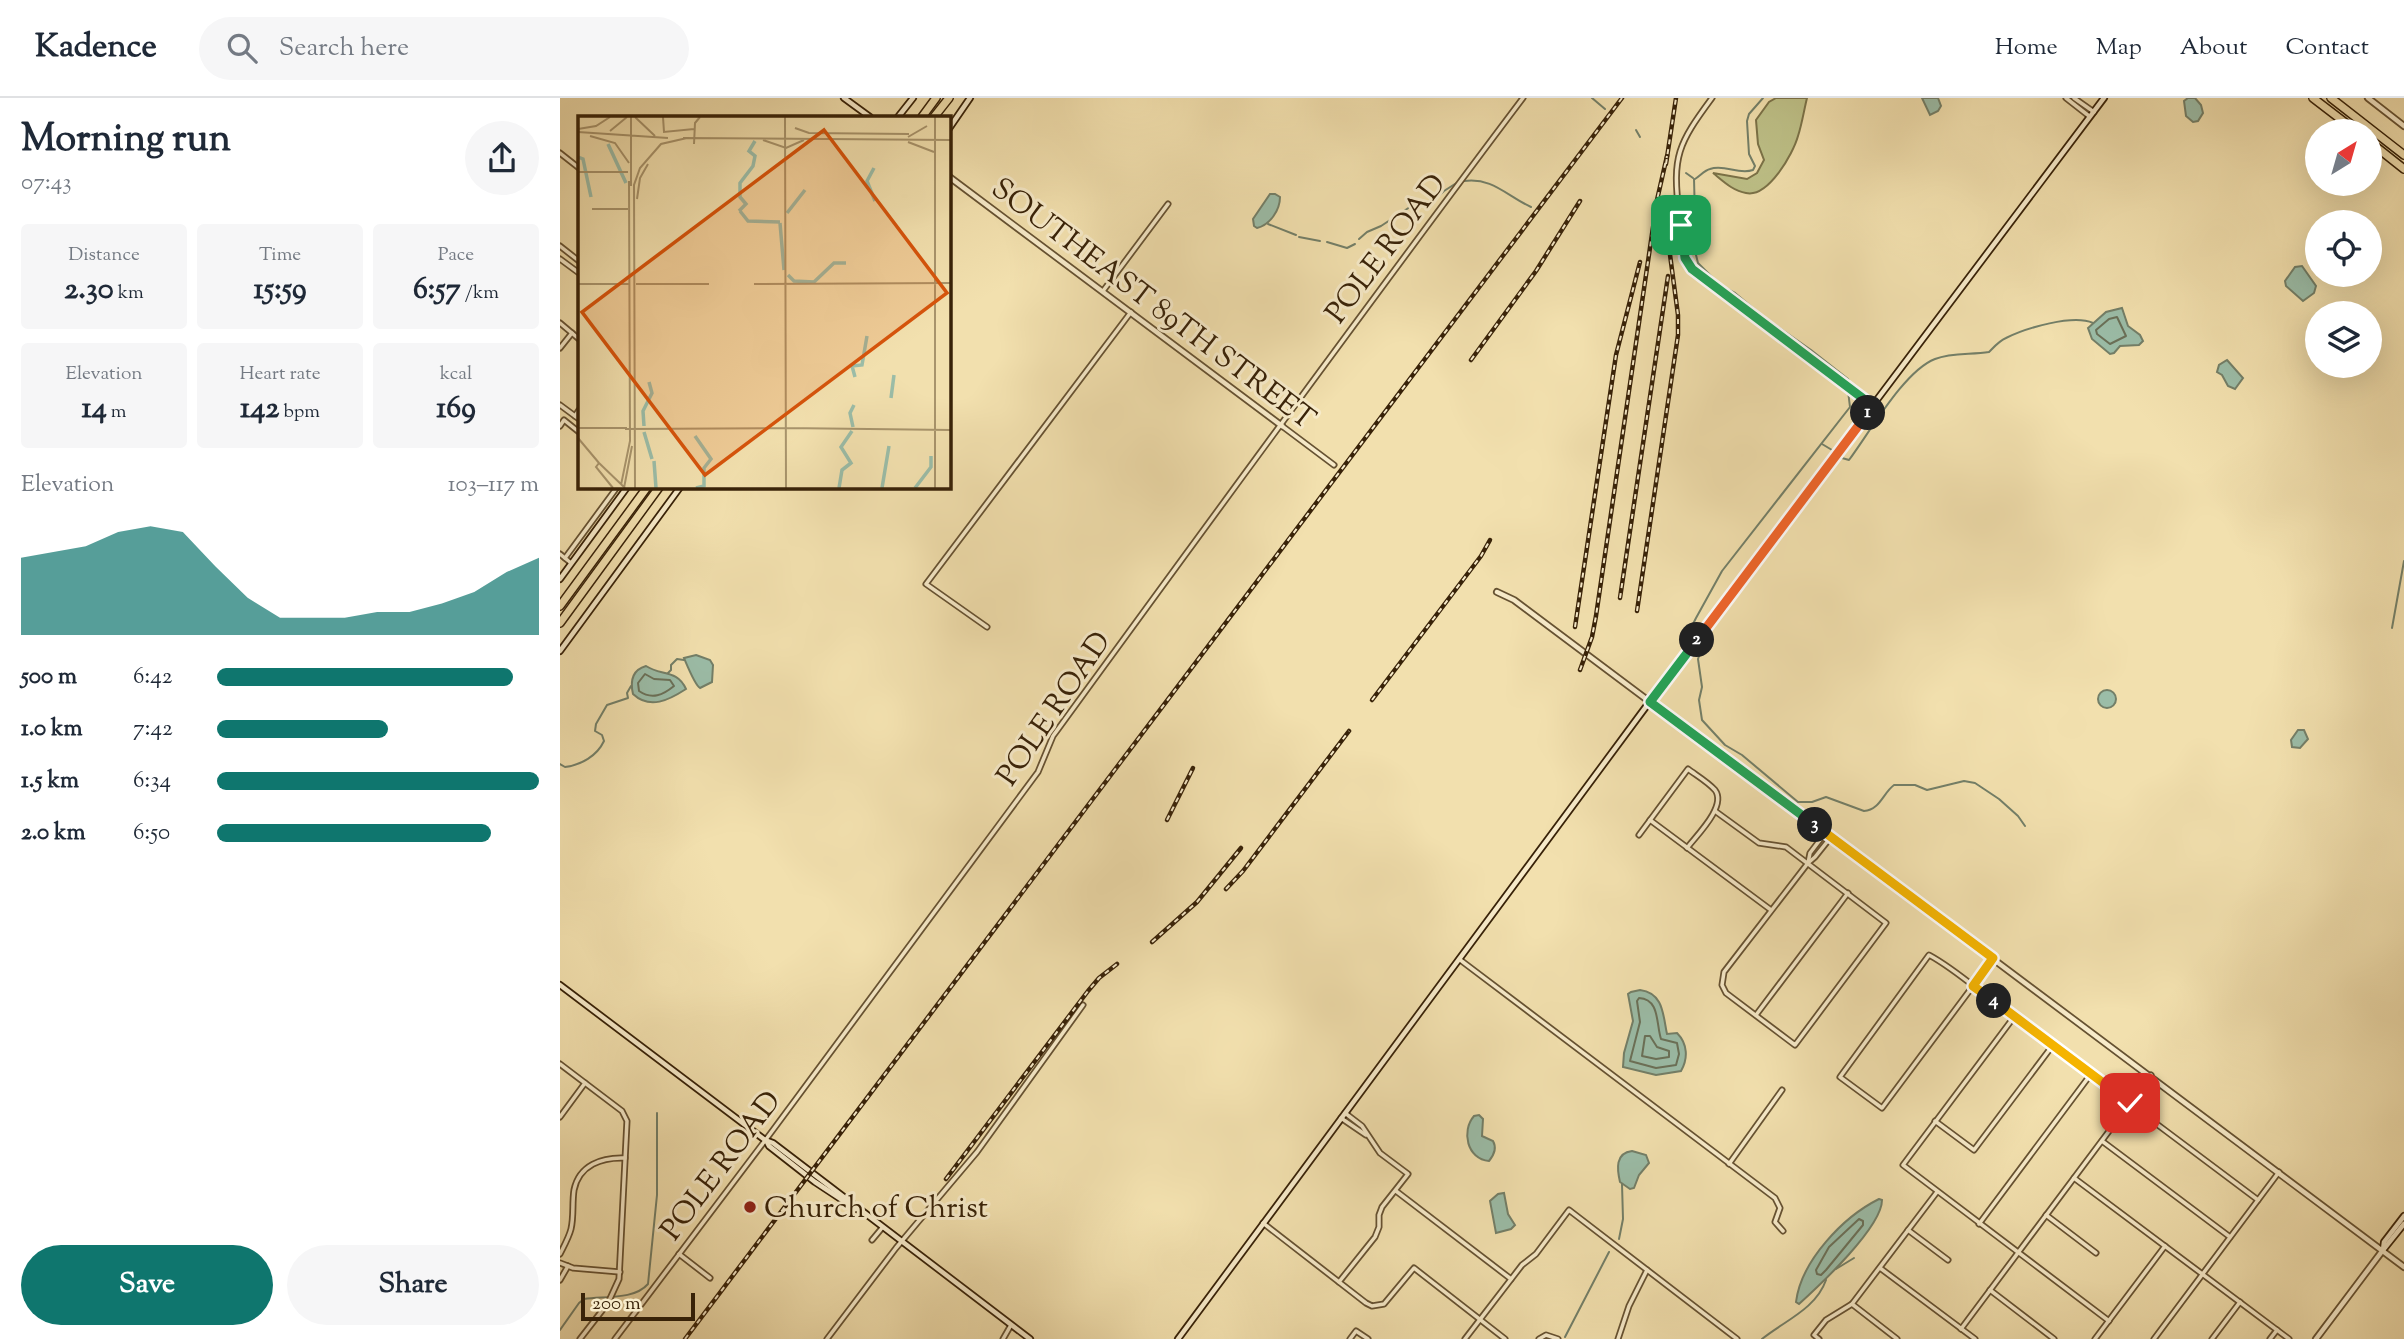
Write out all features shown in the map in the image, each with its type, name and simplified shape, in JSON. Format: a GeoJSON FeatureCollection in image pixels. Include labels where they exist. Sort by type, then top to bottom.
{"type":"FeatureCollection","features":[{"type":"Feature","properties":{"kind":"highway"},"geometry":{"type":"LineString","coordinates":[[923,116],[936,98]]}},
{"type":"Feature","properties":{"kind":"highway"},"geometry":{"type":"LineString","coordinates":[[935,116],[949,98]]}},
{"type":"Feature","properties":{"kind":"highway"},"geometry":{"type":"LineString","coordinates":[[2311,98],[2341,119]]}},
{"type":"Feature","properties":{"kind":"highway"},"geometry":{"type":"LineString","coordinates":[[2331,98],[2358,119]]}},
{"type":"Feature","properties":{"kind":"highway"},"geometry":{"type":"LineString","coordinates":[[2338,98],[2358,119]]}},
{"type":"Feature","properties":{"kind":"highway"},"geometry":{"type":"LineString","coordinates":[[2382,138],[2404,155]]}},
{"type":"Feature","properties":{"kind":"highway"},"geometry":{"type":"LineString","coordinates":[[2382,152],[2404,169]]}},
{"type":"Feature","properties":{"kind":"highway"},"geometry":{"type":"LineString","coordinates":[[560,606],[647,488]]}},
{"type":"Feature","properties":{"kind":"highway"},"geometry":{"type":"LineString","coordinates":[[560,622],[659,488]]}},
{"type":"Feature","properties":{"kind":"main road"},"geometry":{"type":"LineString","coordinates":[[844,98],[869,116]]}},
{"type":"Feature","properties":{"kind":"main road"},"geometry":{"type":"LineString","coordinates":[[900,116],[913,98]]}},
{"type":"Feature","properties":{"kind":"main road"},"geometry":{"type":"LineString","coordinates":[[950,127],[970,98]]}},
{"type":"Feature","properties":{"kind":"main road"},"geometry":{"type":"LineString","coordinates":[[1180,1338],[1650,702],[2104,98]]}},
{"type":"Feature","properties":{"kind":"main road"},"geometry":{"type":"LineString","coordinates":[[2368,98],[2404,126]]}},
{"type":"Feature","properties":{"kind":"main road","name":"SOUTHEAST 89TH STREET"},"geometry":{"type":"LineString","coordinates":[[950,177],[1282,426]]}},
{"type":"Feature","properties":{"kind":"main road"},"geometry":{"type":"LineString","coordinates":[[560,579],[627,488]]}},
{"type":"Feature","properties":{"kind":"main road"},"geometry":{"type":"LineString","coordinates":[[560,652],[680,488]]}},
{"type":"Feature","properties":{"kind":"main road"},"geometry":{"type":"LineString","coordinates":[[1497,592],[1514,600],[1826,832],[2404,1267]]}},
{"type":"Feature","properties":{"kind":"main road"},"geometry":{"type":"LineString","coordinates":[[560,985],[765,1140],[803,1173],[847,1205],[860,1211],[1030,1339]]}},
{"type":"Feature","properties":{"kind":"main road"},"geometry":{"type":"LineString","coordinates":[[2383,1250],[2384,1242],[2404,1216]]}},
{"type":"Feature","properties":{"kind":"main road"},"geometry":{"type":"LineString","coordinates":[[2316,1339],[2404,1224]]}},
{"type":"Feature","properties":{"kind":"street","name":"POLE ROAD"},"geometry":{"type":"LineString","coordinates":[[615,1339],[1036,775],[1045,761],[1053,736],[1282,426],[1356,320],[1523,98]]}},
{"type":"Feature","properties":{"kind":"street"},"geometry":{"type":"LineString","coordinates":[[1712,98],[1685,135],[1677,158],[1676,189],[1686,262],[1873,406]]}},
{"type":"Feature","properties":{"kind":"street"},"geometry":{"type":"LineString","coordinates":[[2067,98],[2092,115]]}},
{"type":"Feature","properties":{"kind":"street"},"geometry":{"type":"LineString","coordinates":[[2074,98],[2092,115]]}},
{"type":"Feature","properties":{"kind":"street"},"geometry":{"type":"LineString","coordinates":[[560,153],[578,166]]}},
{"type":"Feature","properties":{"kind":"street"},"geometry":{"type":"LineString","coordinates":[[1103,290],[1168,204]]}},
{"type":"Feature","properties":{"kind":"street"},"geometry":{"type":"LineString","coordinates":[[560,246],[578,260]]}},
{"type":"Feature","properties":{"kind":"street"},"geometry":{"type":"LineString","coordinates":[[560,259],[578,273]]}},
{"type":"Feature","properties":{"kind":"street"},"geometry":{"type":"LineString","coordinates":[[987,627],[926,584],[1130,312]]}},
{"type":"Feature","properties":{"kind":"street"},"geometry":{"type":"LineString","coordinates":[[560,323],[578,338]]}},
{"type":"Feature","properties":{"kind":"street"},"geometry":{"type":"LineString","coordinates":[[560,348],[572,333]]}},
{"type":"Feature","properties":{"kind":"street"},"geometry":{"type":"LineString","coordinates":[[560,405],[577,418]]}},
{"type":"Feature","properties":{"kind":"street"},"geometry":{"type":"LineString","coordinates":[[560,426],[564,420],[578,431]]}},
{"type":"Feature","properties":{"kind":"street","name":"SOUTHEAST 89TH STREET"},"geometry":{"type":"LineString","coordinates":[[1282,426],[1334,465]]}},
{"type":"Feature","properties":{"kind":"street"},"geometry":{"type":"LineString","coordinates":[[565,558],[617,488]]}},
{"type":"Feature","properties":{"kind":"street"},"geometry":{"type":"LineString","coordinates":[[560,554],[571,563]]}},
{"type":"Feature","properties":{"kind":"street"},"geometry":{"type":"LineString","coordinates":[[1639,835],[1688,769],[1715,791],[1718,802],[1715,811],[1687,848]]}},
{"type":"Feature","properties":{"kind":"street"},"geometry":{"type":"LineString","coordinates":[[1715,811],[1759,844],[1784,845],[1808,863],[1848,893],[1886,923],[1795,1045],[1726,993],[1722,985],[1724,972],[1771,910],[1808,863],[1831,836]]}},
{"type":"Feature","properties":{"kind":"street"},"geometry":{"type":"LineString","coordinates":[[1650,820],[1771,910]]}},
{"type":"Feature","properties":{"kind":"street"},"geometry":{"type":"LineString","coordinates":[[1808,863],[1810,853],[1826,832]]}},
{"type":"Feature","properties":{"kind":"street"},"geometry":{"type":"LineString","coordinates":[[1756,1015],[1848,893]]}},
{"type":"Feature","properties":{"kind":"street"},"geometry":{"type":"LineString","coordinates":[[1993,958],[1973,986],[1882,1108],[1840,1077],[1929,955],[1973,986],[2053,1045],[2258,1200]]}},
{"type":"Feature","properties":{"kind":"street"},"geometry":{"type":"LineString","coordinates":[[1459,959],[1775,1198],[1780,1209],[1775,1222],[1783,1231]]}},
{"type":"Feature","properties":{"kind":"street"},"geometry":{"type":"LineString","coordinates":[[827,1339],[976,1152],[1083,1005]]}},
{"type":"Feature","properties":{"kind":"street"},"geometry":{"type":"LineString","coordinates":[[2014,1016],[1903,1165],[2109,1321]]}},
{"type":"Feature","properties":{"kind":"street"},"geometry":{"type":"LineString","coordinates":[[1935,1121],[1974,1150],[2053,1045]]}},
{"type":"Feature","properties":{"kind":"street"},"geometry":{"type":"LineString","coordinates":[[560,1064],[625,1115],[620,1272],[614,1293],[580,1339]]}},
{"type":"Feature","properties":{"kind":"street"},"geometry":{"type":"LineString","coordinates":[[1979,1224],[2091,1074]]}},
{"type":"Feature","properties":{"kind":"street"},"geometry":{"type":"LineString","coordinates":[[1961,1329],[2151,1075]]}},
{"type":"Feature","properties":{"kind":"street"},"geometry":{"type":"LineString","coordinates":[[560,1117],[585,1083]]}},
{"type":"Feature","properties":{"kind":"street"},"geometry":{"type":"LineString","coordinates":[[1729,1164],[1782,1090]]}},
{"type":"Feature","properties":{"kind":"street"},"geometry":{"type":"LineString","coordinates":[[1339,1282],[1375,1237],[1382,1207],[1408,1174],[1380,1153],[1362,1126],[1343,1115]]}},
{"type":"Feature","properties":{"kind":"street"},"geometry":{"type":"LineString","coordinates":[[2102,1140],[2230,1237]]}},
{"type":"Feature","properties":{"kind":"street"},"geometry":{"type":"LineString","coordinates":[[560,1254],[570,1232],[574,1191],[581,1175],[600,1160],[625,1158]]}},
{"type":"Feature","properties":{"kind":"street"},"geometry":{"type":"LineString","coordinates":[[2154,1339],[2279,1172]]}},
{"type":"Feature","properties":{"kind":"street"},"geometry":{"type":"LineString","coordinates":[[2074,1178],[2289,1339]]}},
{"type":"Feature","properties":{"kind":"street"},"geometry":{"type":"LineString","coordinates":[[1396,1191],[1511,1279]]}},
{"type":"Feature","properties":{"kind":"street"},"geometry":{"type":"LineString","coordinates":[[1819,1339],[1814,1335],[1822,1323],[1852,1304],[1937,1192]]}},
{"type":"Feature","properties":{"kind":"street"},"geometry":{"type":"LineString","coordinates":[[1465,1339],[1569,1210],[1737,1339]]}},
{"type":"Feature","properties":{"kind":"street"},"geometry":{"type":"LineString","coordinates":[[2046,1216],[2096,1253]]}},
{"type":"Feature","properties":{"kind":"street"},"geometry":{"type":"LineString","coordinates":[[1264,1223],[1366,1303],[1379,1306],[1389,1301],[1414,1268],[1505,1339]]}},
{"type":"Feature","properties":{"kind":"street"},"geometry":{"type":"LineString","coordinates":[[872,1241],[882,1228]]}},
{"type":"Feature","properties":{"kind":"street"},"geometry":{"type":"LineString","coordinates":[[1908,1230],[1948,1260]]}},
{"type":"Feature","properties":{"kind":"street"},"geometry":{"type":"LineString","coordinates":[[2095,1339],[2165,1246]]}},
{"type":"Feature","properties":{"kind":"street"},"geometry":{"type":"LineString","coordinates":[[679,1254],[710,1278]]}},
{"type":"Feature","properties":{"kind":"street"},"geometry":{"type":"LineString","coordinates":[[560,1263],[620,1272]]}},
{"type":"Feature","properties":{"kind":"street"},"geometry":{"type":"LineString","coordinates":[[560,1280],[568,1266]]}},
{"type":"Feature","properties":{"kind":"street"},"geometry":{"type":"LineString","coordinates":[[1880,1268],[1975,1339]]}},
{"type":"Feature","properties":{"kind":"street"},"geometry":{"type":"LineString","coordinates":[[1618,1339],[1629,1306],[1647,1270]]}},
{"type":"Feature","properties":{"kind":"street"},"geometry":{"type":"LineString","coordinates":[[1990,1290],[2054,1339]]}},
{"type":"Feature","properties":{"kind":"street"},"geometry":{"type":"LineString","coordinates":[[2212,1339],[2240,1302]]}},
{"type":"Feature","properties":{"kind":"street"},"geometry":{"type":"LineString","coordinates":[[1852,1304],[1897,1339]]}},
{"type":"Feature","properties":{"kind":"street"},"geometry":{"type":"LineString","coordinates":[[1003,1339],[1011,1325]]}},
{"type":"Feature","properties":{"kind":"street"},"geometry":{"type":"LineString","coordinates":[[2270,1339],[2277,1330]]}},
{"type":"Feature","properties":{"kind":"street"},"geometry":{"type":"LineString","coordinates":[[1350,1339],[1356,1331],[1368,1339]]}},
{"type":"Feature","properties":{"kind":"street"},"geometry":{"type":"LineString","coordinates":[[1539,1339],[1546,1335],[1558,1339]]}},
{"type":"Feature","properties":{"kind":"green space"},"geometry":{"type":"Polygon","coordinates":[[[1776,98],[1807,98],[1795,144],[1778,173],[1763,189],[1754,193],[1737,190],[1713,173],[1747,179],[1757,173],[1764,160],[1758,144],[1756,120],[1769,102],[1776,98]]]}},
{"type":"Feature","properties":{"kind":"water"},"geometry":{"type":"Polygon","coordinates":[[[1922,98],[1938,98],[1941,106],[1938,111],[1930,115],[1922,98]]]}},
{"type":"Feature","properties":{"kind":"water"},"geometry":{"type":"Polygon","coordinates":[[[2195,98],[2201,105],[2203,113],[2198,121],[2193,122],[2186,116],[2184,101],[2195,98]]]}},
{"type":"Feature","properties":{"kind":"water"},"geometry":{"type":"Polygon","coordinates":[[[1270,194],[1280,197],[1278,207],[1270,220],[1257,228],[1253,219],[1270,194]]]}},
{"type":"Feature","properties":{"kind":"water"},"geometry":{"type":"Polygon","coordinates":[[[2302,266],[2305,270],[2305,287],[2316,287],[2314,293],[2303,301],[2286,286],[2285,281],[2295,267],[2302,266]]]}},
{"type":"Feature","properties":{"kind":"water"},"geometry":{"type":"Polygon","coordinates":[[[2122,308],[2128,326],[2140,335],[2143,341],[2139,345],[2120,346],[2110,354],[2092,339],[2088,328],[2106,312],[2122,308]]]}},
{"type":"Feature","properties":{"kind":"water"},"geometry":{"type":"Polygon","coordinates":[[[2227,360],[2243,378],[2235,389],[2228,386],[2217,372],[2219,365],[2227,360]]]}},
{"type":"Feature","properties":{"kind":"water"},"geometry":{"type":"Polygon","coordinates":[[[696,655],[710,660],[713,665],[712,682],[700,688],[684,658],[696,655]]]}},
{"type":"Feature","properties":{"kind":"water"},"geometry":{"type":"Polygon","coordinates":[[[646,666],[678,678],[686,689],[660,702],[639,699],[633,694],[632,680],[638,670],[646,666]]]}},
{"type":"Feature","properties":{"kind":"water"},"geometry":{"type":"Polygon","coordinates":[[[2103,690],[2111,690],[2116,699],[2114,706],[2103,708],[2098,703],[2098,695],[2103,690]]]}},
{"type":"Feature","properties":{"kind":"water"},"geometry":{"type":"Polygon","coordinates":[[[2298,730],[2304,730],[2308,739],[2300,748],[2292,747],[2291,740],[2298,730]]]}},
{"type":"Feature","properties":{"kind":"water"},"geometry":{"type":"Polygon","coordinates":[[[1640,990],[1648,992],[1658,1000],[1667,1034],[1677,1033],[1683,1042],[1686,1057],[1681,1071],[1656,1075],[1623,1067],[1633,1021],[1628,994],[1640,990]]]}},
{"type":"Feature","properties":{"kind":"water"},"geometry":{"type":"Polygon","coordinates":[[[1479,1115],[1483,1119],[1482,1136],[1493,1141],[1495,1146],[1489,1161],[1476,1155],[1468,1143],[1470,1122],[1474,1116],[1479,1115]]]}},
{"type":"Feature","properties":{"kind":"water"},"geometry":{"type":"Polygon","coordinates":[[[1626,1152],[1646,1155],[1649,1163],[1639,1175],[1634,1188],[1630,1189],[1620,1182],[1618,1167],[1620,1158],[1626,1152]]]}},
{"type":"Feature","properties":{"kind":"water"},"geometry":{"type":"Polygon","coordinates":[[[1504,1193],[1508,1214],[1515,1225],[1511,1229],[1496,1233],[1490,1201],[1498,1194],[1504,1193]]]}},
{"type":"Feature","properties":{"kind":"water"},"geometry":{"type":"Polygon","coordinates":[[[1879,1199],[1882,1200],[1879,1211],[1861,1240],[1821,1284],[1799,1304],[1796,1302],[1806,1271],[1826,1242],[1852,1217],[1879,1199]]]}},
{"type":"Feature","properties":{"kind":"waterway"},"geometry":{"type":"LineString","coordinates":[[1592,98],[1605,109]]}},
{"type":"Feature","properties":{"kind":"waterway"},"geometry":{"type":"LineString","coordinates":[[1695,179],[1716,168],[1753,170],[1755,166],[1749,154],[1747,121],[1749,114],[1763,98]]}},
{"type":"Feature","properties":{"kind":"waterway"},"geometry":{"type":"LineString","coordinates":[[1636,130],[1640,137]]}},
{"type":"Feature","properties":{"kind":"waterway"},"geometry":{"type":"LineString","coordinates":[[1686,173],[1693,178]]}},
{"type":"Feature","properties":{"kind":"waterway"},"geometry":{"type":"LineString","coordinates":[[1694,179],[1695,217],[1692,239],[1698,263],[1721,286],[1735,293],[1811,350],[1848,379],[1851,385]]}},
{"type":"Feature","properties":{"kind":"waterway"},"geometry":{"type":"LineString","coordinates":[[1464,181],[1491,185],[1531,207]]}},
{"type":"Feature","properties":{"kind":"waterway"},"geometry":{"type":"LineString","coordinates":[[1359,239],[1413,205],[1433,201],[1458,182]]}},
{"type":"Feature","properties":{"kind":"waterway"},"geometry":{"type":"LineString","coordinates":[[1268,224],[1296,235]]}},
{"type":"Feature","properties":{"kind":"waterway"},"geometry":{"type":"LineString","coordinates":[[1299,237],[1320,241]]}},
{"type":"Feature","properties":{"kind":"waterway"},"geometry":{"type":"LineString","coordinates":[[1327,242],[1347,248],[1355,244]]}},
{"type":"Feature","properties":{"kind":"waterway"},"geometry":{"type":"LineString","coordinates":[[1842,458],[1849,460],[1911,376],[1935,359],[1955,354],[1989,352],[2006,338],[2050,323],[2074,320],[2093,323]]}},
{"type":"Feature","properties":{"kind":"waterway"},"geometry":{"type":"LineString","coordinates":[[1695,631],[1693,624],[1722,571],[1850,407],[1848,391]]}},
{"type":"Feature","properties":{"kind":"waterway"},"geometry":{"type":"LineString","coordinates":[[1822,444],[1832,450]]}},
{"type":"Feature","properties":{"kind":"waterway"},"geometry":{"type":"LineString","coordinates":[[2392,628],[2404,561]]}},
{"type":"Feature","properties":{"kind":"waterway"},"geometry":{"type":"LineString","coordinates":[[1705,639],[1698,659],[1702,687],[1699,700],[1702,720],[1725,745],[1742,755],[1798,802],[1812,802],[1826,797],[1864,811],[1874,808],[1894,785],[1915,785],[1927,790],[1964,781],[1975,783],[1999,799],[2025,826]]}},
{"type":"Feature","properties":{"kind":"waterway"},"geometry":{"type":"LineString","coordinates":[[668,673],[677,659],[684,660]]}},
{"type":"Feature","properties":{"kind":"waterway"},"geometry":{"type":"LineString","coordinates":[[560,764],[565,767],[577,764],[597,751],[604,741],[602,735],[595,731],[596,724],[607,705],[628,698],[627,693],[631,686]]}},
{"type":"Feature","properties":{"kind":"waterway"},"geometry":{"type":"LineString","coordinates":[[560,1330],[584,1299],[627,1295],[648,1284],[657,1195],[657,1113]]}},
{"type":"Feature","properties":{"kind":"waterway"},"geometry":{"type":"LineString","coordinates":[[1619,1239],[1623,1219],[1622,1184]]}},
{"type":"Feature","properties":{"kind":"waterway"},"geometry":{"type":"LineString","coordinates":[[1565,1337],[1609,1252]]}},
{"type":"Feature","properties":{"kind":"waterway"},"geometry":{"type":"LineString","coordinates":[[1836,1269],[1854,1258]]}},
{"type":"Feature","properties":{"kind":"waterway"},"geometry":{"type":"LineString","coordinates":[[1762,1339],[1807,1307],[1826,1280]]}},
{"type":"Feature","properties":{"kind":"railway"},"geometry":{"type":"LineString","coordinates":[[685,1339],[1622,98]]}},
{"type":"Feature","properties":{"kind":"railway"},"geometry":{"type":"LineString","coordinates":[[1666,164],[1676,98]]}},
{"type":"Feature","properties":{"kind":"railway"},"geometry":{"type":"LineString","coordinates":[[1580,670],[1592,637],[1596,616],[1657,200],[1667,156]]}},
{"type":"Feature","properties":{"kind":"railway"},"geometry":{"type":"LineString","coordinates":[[1471,360],[1536,271],[1580,201]]}},
{"type":"Feature","properties":{"kind":"railway"},"geometry":{"type":"LineString","coordinates":[[1637,611],[1678,335],[1678,315],[1663,202]]}},
{"type":"Feature","properties":{"kind":"railway"},"geometry":{"type":"LineString","coordinates":[[1575,627],[1616,355],[1640,262]]}},
{"type":"Feature","properties":{"kind":"railway"},"geometry":{"type":"LineString","coordinates":[[1620,598],[1668,276]]}},
{"type":"Feature","properties":{"kind":"railway"},"geometry":{"type":"LineString","coordinates":[[1372,700],[1481,556],[1490,540]]}},
{"type":"Feature","properties":{"kind":"railway"},"geometry":{"type":"LineString","coordinates":[[1226,889],[1243,871],[1349,731]]}},
{"type":"Feature","properties":{"kind":"railway"},"geometry":{"type":"LineString","coordinates":[[1167,820],[1193,768]]}},
{"type":"Feature","properties":{"kind":"railway"},"geometry":{"type":"LineString","coordinates":[[1152,942],[1197,902],[1241,848]]}},
{"type":"Feature","properties":{"kind":"railway"},"geometry":{"type":"LineString","coordinates":[[946,1179],[1088,991],[1117,964]]}},
{"type":"Feature","properties":{"kind":"place","name":"Church of Christ"},"geometry":{"type":"Point","coordinates":[750,1207]}},
{"type":"Feature","properties":{"kind":"route"},"geometry":{"type":"LineString","coordinates":[[1681,225],[1685,258],[1692,269],[1873,406],[1650,702],[1993,958],[1973,986],[2130,1103]]}}]}
